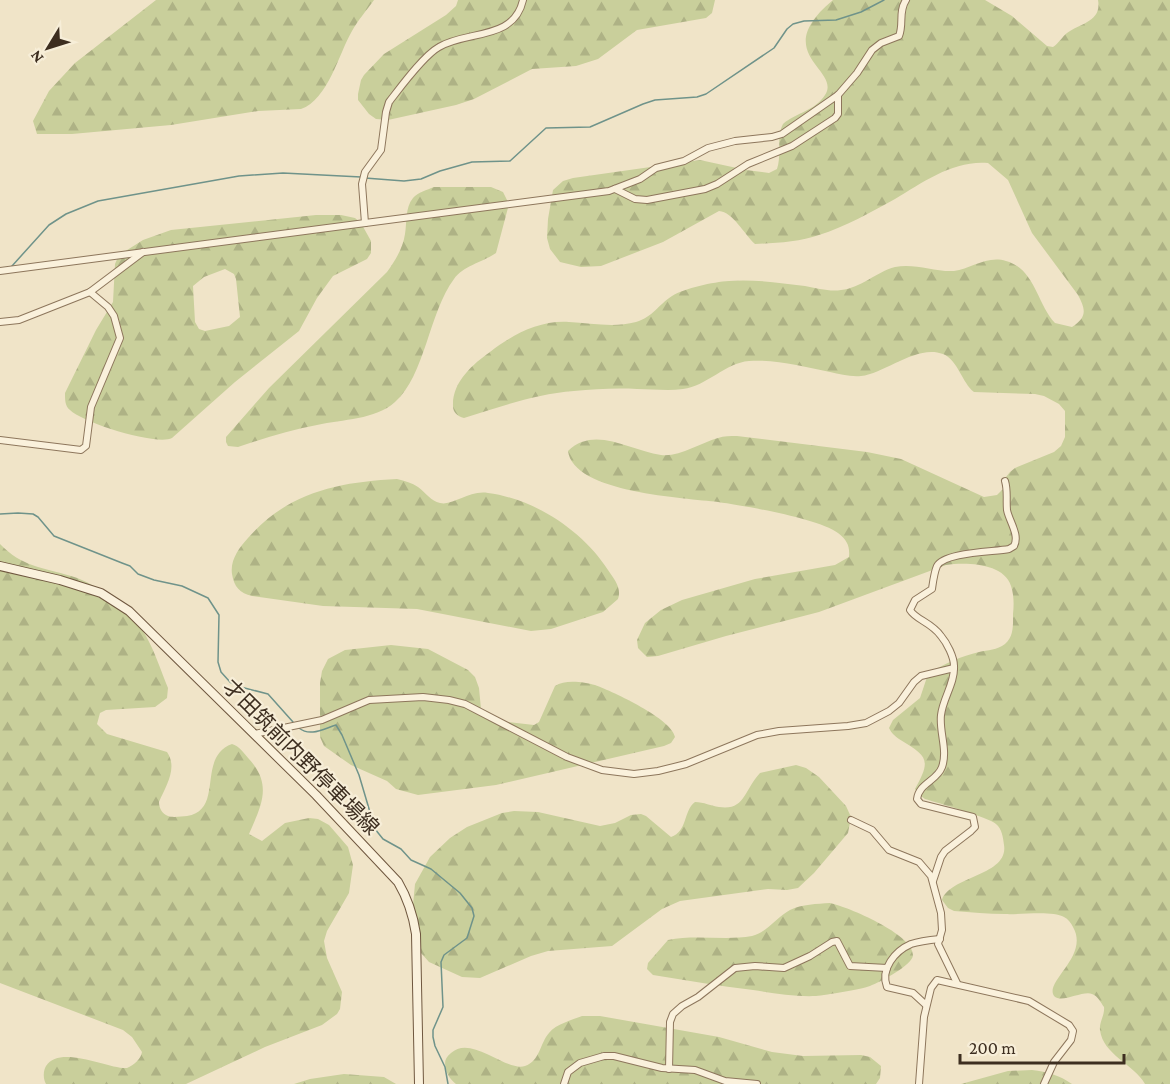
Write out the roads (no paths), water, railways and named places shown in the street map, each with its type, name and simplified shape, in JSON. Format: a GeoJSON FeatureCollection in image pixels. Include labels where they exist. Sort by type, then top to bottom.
{"type":"FeatureCollection","features":[{"type":"Feature","properties":{"kind":"main road","name":"才田筑前内野停車場線"},"geometry":{"type":"LineString","coordinates":[[0,566],[60,580],[101,594],[129,611],[254,734],[398,882],[413,913],[416,934],[419,1084]]}},
{"type":"Feature","properties":{"kind":"street"},"geometry":{"type":"LineString","coordinates":[[365,223],[362,184],[365,172],[381,150],[389,102],[439,46],[498,30],[509,24],[518,15],[523,0]]}},
{"type":"Feature","properties":{"kind":"street"},"geometry":{"type":"LineString","coordinates":[[0,271],[615,189],[640,179],[656,168],[684,161],[708,148],[735,141],[782,134],[838,95],[857,73],[872,50],[881,43],[899,36],[901,8],[906,0]]}},
{"type":"Feature","properties":{"kind":"street"},"geometry":{"type":"LineString","coordinates":[[615,189],[635,199],[647,200],[673,193],[705,189],[717,184],[748,164],[792,146],[835,118],[838,114],[838,95]]}},
{"type":"Feature","properties":{"kind":"street"},"geometry":{"type":"LineString","coordinates":[[0,322],[19,320],[90,292],[144,251]]}},
{"type":"Feature","properties":{"kind":"street"},"geometry":{"type":"LineString","coordinates":[[0,440],[81,450],[86,446],[90,412],[120,338],[114,316],[108,307],[90,292]]}},
{"type":"Feature","properties":{"kind":"street"},"geometry":{"type":"LineString","coordinates":[[933,880],[941,856],[975,827],[973,817],[921,804],[917,799],[920,789],[939,773],[942,767],[944,758],[941,718],[943,704],[953,675],[954,662],[941,636],[932,625],[914,616],[910,610],[912,604],[932,589],[938,565],[945,559],[1009,549],[1014,546],[1016,536],[1007,508],[1008,489],[1005,481]]}},
{"type":"Feature","properties":{"kind":"street"},"geometry":{"type":"LineString","coordinates":[[254,734],[322,720],[369,700],[449,699],[567,757],[602,770],[634,774],[686,764],[757,735],[866,723],[899,704],[921,675],[954,668]]}},
{"type":"Feature","properties":{"kind":"street"},"geometry":{"type":"LineString","coordinates":[[850,820],[872,830],[890,850],[920,862],[933,880],[941,913],[942,930],[938,944],[957,983]]}},
{"type":"Feature","properties":{"kind":"street"},"geometry":{"type":"LineString","coordinates":[[926,1005],[913,993],[887,987],[885,982],[887,968],[890,961],[906,946],[940,939]]}},
{"type":"Feature","properties":{"kind":"street"},"geometry":{"type":"LineString","coordinates":[[669,1069],[670,1022],[673,1014],[735,968],[755,966],[784,968],[837,940],[850,966],[887,968]]}},
{"type":"Feature","properties":{"kind":"street"},"geometry":{"type":"LineString","coordinates":[[919,1084],[926,1005],[931,988],[937,980],[1029,1001],[1069,1025],[1073,1031],[1071,1040],[1054,1062],[1044,1084]]}},
{"type":"Feature","properties":{"kind":"street"},"geometry":{"type":"LineString","coordinates":[[564,1084],[568,1072],[580,1063],[604,1056],[614,1056],[669,1069],[695,1070],[715,1078],[757,1084]]}},
{"type":"Feature","properties":{"kind":"waterway"},"geometry":{"type":"LineString","coordinates":[[365,178],[404,181],[421,179],[472,162],[510,161],[546,128],[590,127],[655,100],[697,97],[706,94],[774,48],[793,24],[804,21],[836,20],[861,12],[884,0]]}},
{"type":"Feature","properties":{"kind":"waterway"},"geometry":{"type":"LineString","coordinates":[[12,266],[49,225],[66,214],[98,201],[239,176],[283,173],[361,177]]}},
{"type":"Feature","properties":{"kind":"waterway"},"geometry":{"type":"LineString","coordinates":[[0,514],[33,514],[54,536],[130,566],[138,574],[182,586],[208,598],[219,615],[218,662],[221,672],[237,686],[268,694],[293,722]]}},
{"type":"Feature","properties":{"kind":"waterway"},"geometry":{"type":"LineString","coordinates":[[299,728],[312,732],[336,725],[359,775],[375,829],[383,839],[401,849],[411,860],[431,869],[460,893],[472,908],[474,916],[467,938],[444,955],[441,962],[443,1007],[433,1030],[433,1037],[445,1067],[448,1084]]}}]}
